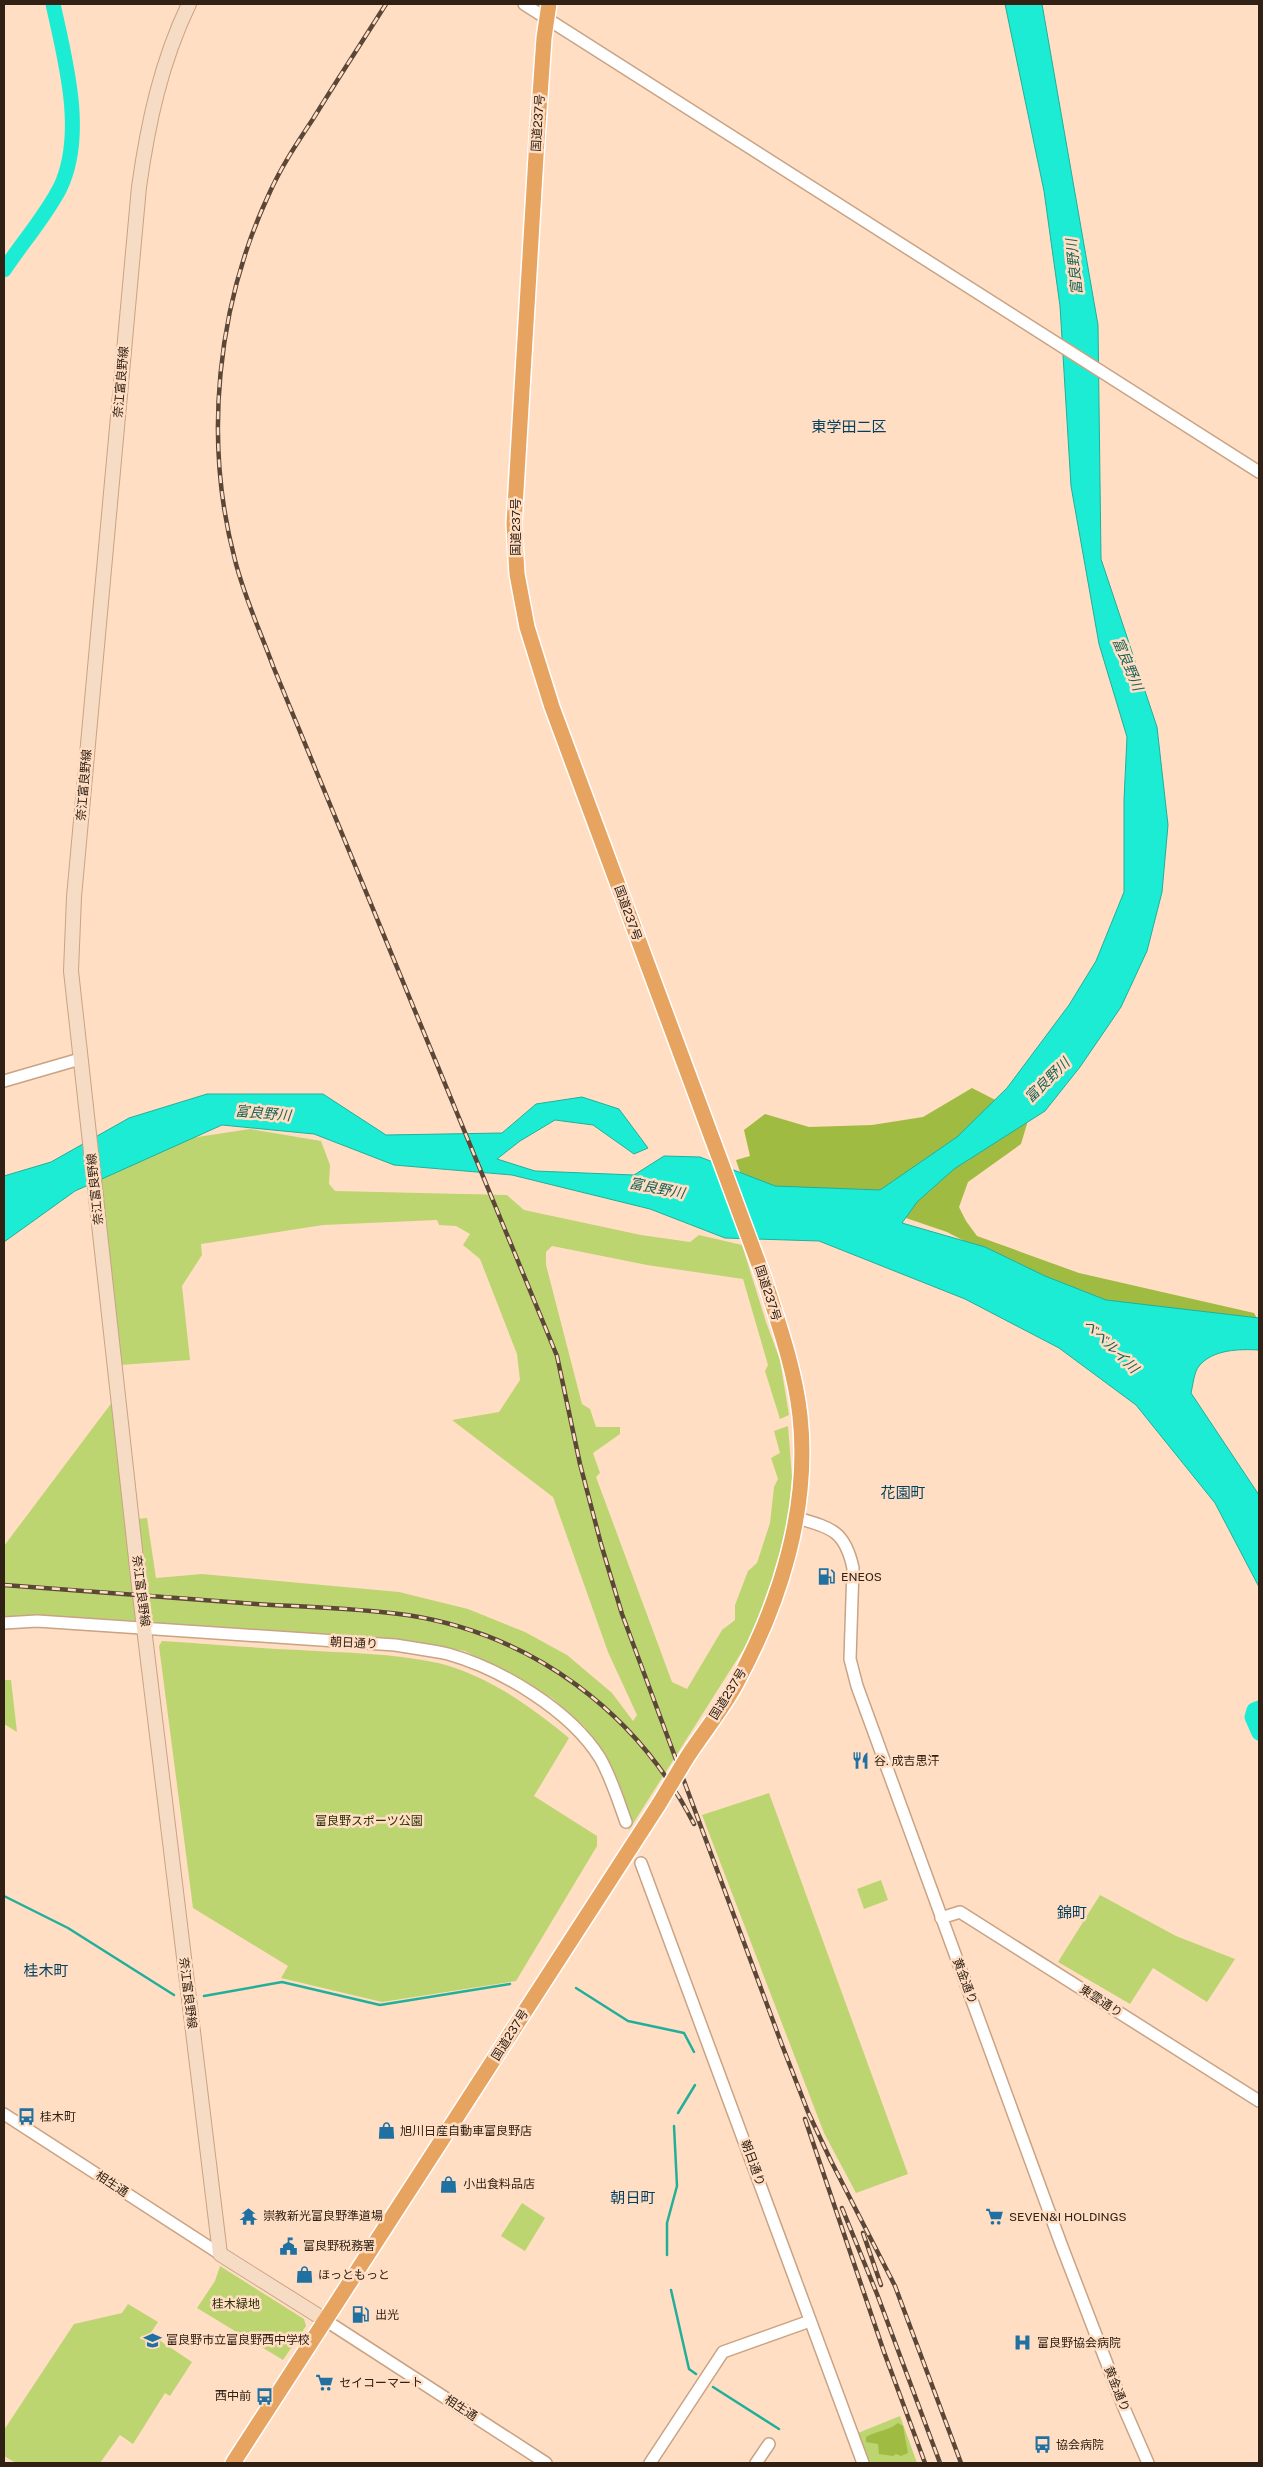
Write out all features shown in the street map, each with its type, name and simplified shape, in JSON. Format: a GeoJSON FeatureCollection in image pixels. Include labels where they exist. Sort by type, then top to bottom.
{"type":"FeatureCollection","features":[{"type":"Feature","properties":{"kind":"highway","name":"国道237号"},"geometry":{"type":"LineString","coordinates":[[233,2463],[410,2192],[735,1685],[767,1622],[797,1518],[801,1469],[800,1417],[788,1354],[756,1256],[552,707],[532,649],[521,598],[516,552],[515,515],[537,139],[548,11]]}},
{"type":"Feature","properties":{"kind":"main road","name":"奈江富良野線"},"geometry":{"type":"LineString","coordinates":[[189,4],[158,82],[146,140],[138,196],[71,928],[72,980],[83,1086],[175,1891],[220,2254]]}},
{"type":"Feature","properties":{"kind":"main road"},"geometry":{"type":"LineString","coordinates":[[220,2254],[325,2320]]}},
{"type":"Feature","properties":{"kind":"street"},"geometry":{"type":"LineString","coordinates":[[524,4],[548,11],[1021,320],[1259,472]]}},
{"type":"Feature","properties":{"kind":"street"},"geometry":{"type":"LineString","coordinates":[[4,1081],[80,1059]]}},
{"type":"Feature","properties":{"kind":"street","name":"黄金通り"},"geometry":{"type":"LineString","coordinates":[[797,1518],[832,1530],[845,1542],[850,1554],[853,1568],[850,1660],[856,1686],[1109,2371],[1148,2463]]}},
{"type":"Feature","properties":{"kind":"street","name":"朝日通り"},"geometry":{"type":"LineString","coordinates":[[4,1623],[37,1621],[395,1645],[446,1654],[468,1661],[509,1680],[547,1704],[573,1726],[600,1758],[626,1822]]}},
{"type":"Feature","properties":{"kind":"street","name":"朝日通り"},"geometry":{"type":"LineString","coordinates":[[641,1863],[863,2463]]}},
{"type":"Feature","properties":{"kind":"street","name":"東雲通り"},"geometry":{"type":"LineString","coordinates":[[941,1918],[960,1912],[1259,2101]]}},
{"type":"Feature","properties":{"kind":"street","name":"相生通"},"geometry":{"type":"LineString","coordinates":[[4,2114],[220,2254]]}},
{"type":"Feature","properties":{"kind":"street","name":"相生通"},"geometry":{"type":"LineString","coordinates":[[325,2320],[546,2463]]}},
{"type":"Feature","properties":{"kind":"street"},"geometry":{"type":"LineString","coordinates":[[650,2463],[723,2352],[810,2321]]}},
{"type":"Feature","properties":{"kind":"street"},"geometry":{"type":"LineString","coordinates":[[756,2463],[769,2444]]}},
{"type":"Feature","properties":{"kind":"green space"},"geometry":{"type":"Polygon","coordinates":[[[972,1088],[1029,1117],[1021,1144],[968,1182],[959,1207],[977,1236],[1079,1273],[1254,1313],[1259,1322],[1128,1316],[1051,1286],[947,1232],[903,1217],[754,1182],[740,1172],[736,1160],[750,1156],[744,1130],[765,1114],[809,1127],[872,1125],[923,1117],[972,1088]]]}},
{"type":"Feature","properties":{"kind":"green space"},"geometry":{"type":"Polygon","coordinates":[[[250,1129],[321,1141],[330,1165],[329,1184],[335,1191],[507,1195],[524,1210],[641,1235],[690,1242],[699,1235],[742,1245],[780,1360],[789,1415],[780,1419],[765,1371],[768,1365],[743,1279],[647,1265],[552,1246],[546,1252],[546,1265],[582,1404],[590,1409],[596,1427],[620,1427],[620,1434],[593,1453],[600,1473],[596,1477],[672,1682],[687,1689],[722,1630],[735,1620],[735,1605],[748,1571],[757,1563],[770,1523],[774,1487],[778,1479],[771,1458],[780,1453],[774,1431],[788,1426],[792,1477],[788,1521],[762,1620],[629,1830],[603,1756],[585,1727],[552,1698],[465,1651],[398,1639],[151,1625],[137,1519],[147,1518],[156,1578],[202,1574],[399,1592],[468,1609],[525,1632],[567,1655],[612,1693],[633,1721],[637,1715],[608,1652],[553,1497],[452,1420],[499,1412],[520,1380],[517,1354],[480,1259],[463,1245],[470,1234],[456,1226],[439,1225],[437,1220],[323,1225],[201,1244],[202,1255],[182,1286],[190,1360],[120,1365],[99,1172],[178,1140],[250,1129]]]}},
{"type":"Feature","properties":{"kind":"green space"},"geometry":{"type":"Polygon","coordinates":[[[113,1401],[138,1624],[4,1619],[4,1546],[113,1401]]]}},
{"type":"Feature","properties":{"kind":"green space","name":"富良野スポーツ公園"},"geometry":{"type":"Polygon","coordinates":[[[162,1641],[369,1654],[404,1657],[438,1663],[474,1675],[508,1693],[569,1738],[534,1796],[597,1836],[597,1846],[516,1981],[382,2002],[281,1978],[288,1966],[193,1908],[159,1646],[162,1641]]]}},
{"type":"Feature","properties":{"kind":"green space"},"geometry":{"type":"Polygon","coordinates":[[[4,1680],[11,1680],[17,1732],[4,1724],[4,1680]]]}},
{"type":"Feature","properties":{"kind":"green space"},"geometry":{"type":"Polygon","coordinates":[[[769,1793],[908,2174],[856,2193],[824,2133],[702,1815],[769,1793]]]}},
{"type":"Feature","properties":{"kind":"green space"},"geometry":{"type":"Polygon","coordinates":[[[881,1880],[888,1900],[864,1909],[857,1889],[881,1880]]]}},
{"type":"Feature","properties":{"kind":"green space"},"geometry":{"type":"Polygon","coordinates":[[[1100,1895],[1176,1936],[1235,1959],[1207,2002],[1153,1968],[1130,2004],[1058,1962],[1100,1895]]]}},
{"type":"Feature","properties":{"kind":"green space"},"geometry":{"type":"Polygon","coordinates":[[[522,2203],[545,2218],[525,2251],[501,2236],[522,2203]]]}},
{"type":"Feature","properties":{"kind":"green space","name":"桂木緑地"},"geometry":{"type":"Polygon","coordinates":[[[220,2266],[304,2319],[306,2326],[283,2360],[197,2308],[215,2281],[220,2266]]]}},
{"type":"Feature","properties":{"kind":"green space"},"geometry":{"type":"Polygon","coordinates":[[[128,2304],[158,2322],[150,2334],[192,2362],[170,2396],[165,2393],[133,2444],[120,2435],[100,2463],[16,2463],[4,2456],[4,2430],[74,2324],[122,2313],[128,2304]]]}},
{"type":"Feature","properties":{"kind":"green space"},"geometry":{"type":"Polygon","coordinates":[[[900,2416],[917,2463],[869,2463],[858,2433],[900,2416]]]}},
{"type":"Feature","properties":{"kind":"green space"},"geometry":{"type":"Polygon","coordinates":[[[898,2423],[903,2426],[908,2453],[901,2456],[896,2454],[893,2456],[879,2454],[878,2444],[866,2442],[866,2437],[898,2423]]]}},
{"type":"Feature","properties":{"kind":"water"},"geometry":{"type":"Polygon","coordinates":[[[1005,4],[1042,4],[1098,325],[1101,559],[1157,727],[1168,825],[1162,892],[1147,951],[1121,1007],[1080,1067],[1045,1111],[954,1169],[917,1202],[902,1223],[985,1247],[1045,1276],[1106,1300],[1259,1318],[1259,1350],[1227,1351],[1205,1360],[1196,1372],[1191,1393],[1259,1495],[1259,1587],[1215,1503],[1136,1405],[1059,1348],[965,1299],[819,1241],[725,1238],[650,1209],[512,1175],[394,1165],[314,1134],[222,1125],[75,1191],[4,1242],[4,1176],[51,1162],[129,1118],[207,1094],[323,1094],[386,1135],[502,1133],[536,1104],[582,1097],[619,1109],[648,1148],[634,1154],[593,1125],[555,1120],[520,1141],[497,1159],[535,1171],[634,1175],[664,1156],[700,1157],[775,1186],[880,1190],[957,1137],[1007,1088],[1069,1005],[1096,961],[1124,892],[1124,800],[1127,737],[1099,644],[1071,486],[1060,306],[1044,191],[1005,4]]]}},
{"type":"Feature","properties":{"kind":"waterway"},"geometry":{"type":"LineString","coordinates":[[4,270],[54,199],[68,167],[72,144],[71,96],[53,4]]}},
{"type":"Feature","properties":{"kind":"waterway"},"geometry":{"type":"LineString","coordinates":[[1259,1708],[1254,1710],[1252,1717],[1259,1733]]}},
{"type":"Feature","properties":{"kind":"waterway"},"geometry":{"type":"LineString","coordinates":[[4,1896],[68,1928],[174,1995]]}},
{"type":"Feature","properties":{"kind":"waterway"},"geometry":{"type":"LineString","coordinates":[[204,1996],[282,1982],[380,2005],[510,1984]]}},
{"type":"Feature","properties":{"kind":"waterway"},"geometry":{"type":"LineString","coordinates":[[576,1988],[628,2021],[684,2033],[694,2052]]}},
{"type":"Feature","properties":{"kind":"waterway"},"geometry":{"type":"LineString","coordinates":[[678,2113],[695,2085]]}},
{"type":"Feature","properties":{"kind":"waterway"},"geometry":{"type":"LineString","coordinates":[[667,2255],[667,2223],[677,2186],[674,2126]]}},
{"type":"Feature","properties":{"kind":"waterway"},"geometry":{"type":"LineString","coordinates":[[671,2290],[689,2369],[696,2374]]}},
{"type":"Feature","properties":{"kind":"waterway"},"geometry":{"type":"LineString","coordinates":[[713,2387],[779,2429]]}},
{"type":"Feature","properties":{"kind":"railway"},"geometry":{"type":"LineString","coordinates":[[386,4],[279,174],[251,237],[237,281],[227,327],[220,374],[218,421],[220,468],[225,514],[235,560],[273,666],[557,1356],[580,1464],[622,1614],[782,2045],[808,2112],[895,2286],[961,2463]]}},
{"type":"Feature","properties":{"kind":"railway"},"geometry":{"type":"LineString","coordinates":[[4,1585],[256,1604],[350,1609],[407,1615],[453,1625],[497,1640],[538,1660],[576,1685],[611,1714],[643,1747],[670,1784],[694,1824]]}},
{"type":"Feature","properties":{"kind":"railway"},"geometry":{"type":"LineString","coordinates":[[805,2119],[884,2352],[925,2463]]}},
{"type":"Feature","properties":{"kind":"railway"},"geometry":{"type":"LineString","coordinates":[[842,2208],[877,2294],[940,2463]]}},
{"type":"Feature","properties":{"kind":"railway"},"geometry":{"type":"LineString","coordinates":[[863,2233],[881,2285]]}},
{"type":"Feature","properties":{"kind":"place","name":"ENEOS"},"geometry":{"type":"Point","coordinates":[827,1577]}},
{"type":"Feature","properties":{"kind":"place","name":"谷. 成吉思汗"},"geometry":{"type":"Point","coordinates":[860,1761]}},
{"type":"Feature","properties":{"kind":"place","name":"桂木町"},"geometry":{"type":"Point","coordinates":[26,2117]}},
{"type":"Feature","properties":{"kind":"place","name":"旭川日産自動車富良野店"},"geometry":{"type":"Point","coordinates":[386,2131]}},
{"type":"Feature","properties":{"kind":"place","name":"小出食料品店"},"geometry":{"type":"Point","coordinates":[449,2184]}},
{"type":"Feature","properties":{"kind":"place","name":"崇教新光富良野準道場"},"geometry":{"type":"Point","coordinates":[249,2216]}},
{"type":"Feature","properties":{"kind":"place","name":"SEVEN&I HOLDINGS"},"geometry":{"type":"Point","coordinates":[995,2217]}},
{"type":"Feature","properties":{"kind":"place","name":"富良野税務署"},"geometry":{"type":"Point","coordinates":[289,2246]}},
{"type":"Feature","properties":{"kind":"place","name":"ほっともっと"},"geometry":{"type":"Point","coordinates":[304,2275]}},
{"type":"Feature","properties":{"kind":"place","name":"出光"},"geometry":{"type":"Point","coordinates":[361,2315]}},
{"type":"Feature","properties":{"kind":"place","name":"富良野市立富良野西中学校"},"geometry":{"type":"Point","coordinates":[152,2340]}},
{"type":"Feature","properties":{"kind":"place","name":"富良野協会病院"},"geometry":{"type":"Point","coordinates":[1023,2343]}},
{"type":"Feature","properties":{"kind":"place","name":"セイコーマート"},"geometry":{"type":"Point","coordinates":[325,2383]}},
{"type":"Feature","properties":{"kind":"place","name":"西中前"},"geometry":{"type":"Point","coordinates":[265,2396]}},
{"type":"Feature","properties":{"kind":"place","name":"協会病院"},"geometry":{"type":"Point","coordinates":[1042,2445]}},
{"type":"Feature","properties":{"kind":"district","name":"東学田二区"},"geometry":{"type":"Point","coordinates":[849,427]}},
{"type":"Feature","properties":{"kind":"district","name":"花園町"},"geometry":{"type":"Point","coordinates":[903,1493]}},
{"type":"Feature","properties":{"kind":"district","name":"錦町"},"geometry":{"type":"Point","coordinates":[1072,1913]}},
{"type":"Feature","properties":{"kind":"district","name":"桂木町"},"geometry":{"type":"Point","coordinates":[46,1971]}},
{"type":"Feature","properties":{"kind":"district","name":"朝日町"},"geometry":{"type":"Point","coordinates":[633,2198]}},
{"type":"Feature","properties":{"kind":"water label","name":"富良野川"},"geometry":{"type":"Point","coordinates":[1074,267]}},
{"type":"Feature","properties":{"kind":"water label","name":"富良野川"},"geometry":{"type":"Point","coordinates":[1128,664]}},
{"type":"Feature","properties":{"kind":"water label","name":"富良野川"},"geometry":{"type":"Point","coordinates":[1047,1080]}},
{"type":"Feature","properties":{"kind":"water label","name":"富良野川"},"geometry":{"type":"Point","coordinates":[263,1113]}},
{"type":"Feature","properties":{"kind":"water label","name":"富良野川"},"geometry":{"type":"Point","coordinates":[657,1188]}},
{"type":"Feature","properties":{"kind":"water label","name":"ベベルイ川"},"geometry":{"type":"Point","coordinates":[1111,1346]}}]}
